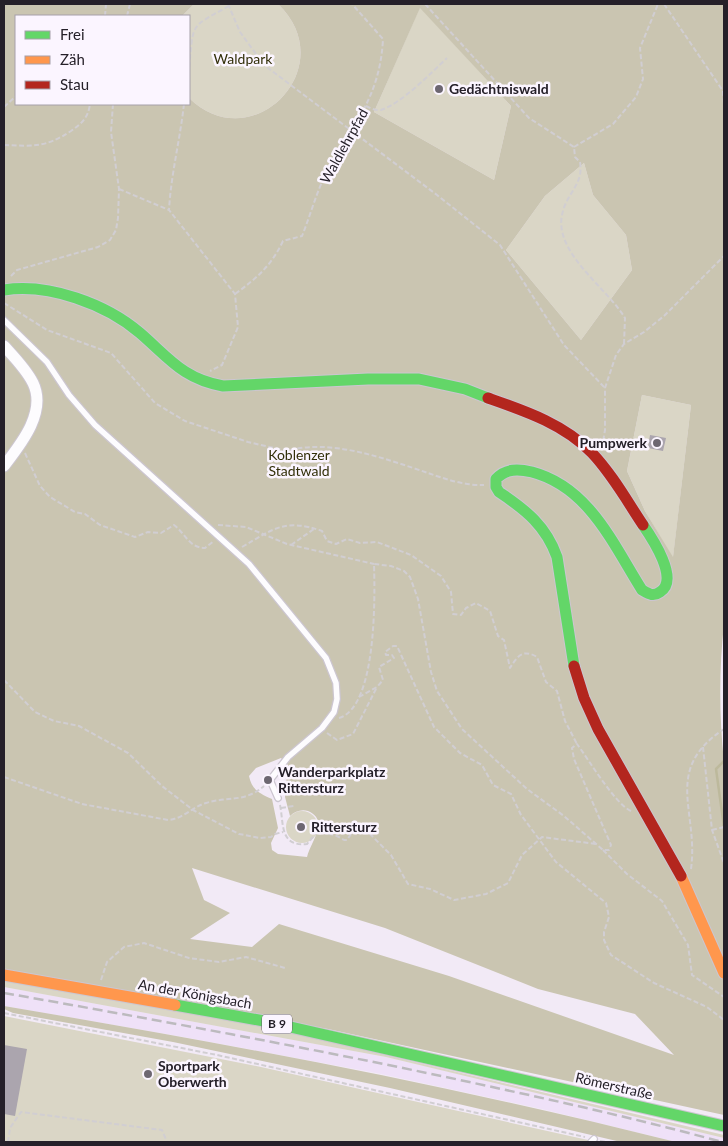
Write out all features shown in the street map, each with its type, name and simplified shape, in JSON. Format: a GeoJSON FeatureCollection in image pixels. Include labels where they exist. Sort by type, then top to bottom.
{"type":"FeatureCollection","features":[{"type":"Feature","properties":{"kind":"street"},"geometry":{"type":"LineString","coordinates":[[6,285],[39,289],[112,315],[138,331],[182,373],[209,385],[223,386],[391,378],[436,381],[491,398],[538,416],[576,439],[597,459],[633,509],[664,561],[668,580],[665,589],[658,594],[650,595],[642,590],[597,518],[586,503],[571,490],[544,476],[515,470],[500,474],[495,485],[498,490],[534,515],[552,540],[557,558],[574,665],[584,698],[607,745],[647,810],[688,888],[724,973]]}},
{"type":"Feature","properties":{"kind":"street"},"geometry":{"type":"LineString","coordinates":[[4,346],[29,377],[36,395],[34,418],[20,444],[4,466]]}},
{"type":"Feature","properties":{"kind":"street","name":"An der Königsbach"},"geometry":{"type":"LineString","coordinates":[[4,975],[264,1022],[497,1073]]}},
{"type":"Feature","properties":{"kind":"street","name":"Römerstraße"},"geometry":{"type":"LineString","coordinates":[[497,1073],[724,1126]]}},
{"type":"Feature","properties":{"kind":"lane"},"geometry":{"type":"LineString","coordinates":[[4,320],[47,362],[69,395],[94,425],[134,462],[211,526],[237,551],[272,588],[326,658],[334,675],[337,691],[336,705],[332,716],[322,728],[288,757],[270,780],[278,798]]}},
{"type":"Feature","properties":{"kind":"path","name":"Waldlehrpfad"},"geometry":{"type":"LineString","coordinates":[[235,294],[253,281],[274,261],[283,240],[302,236],[328,170],[352,132],[375,87],[383,39],[352,4]]}},
{"type":"Feature","properties":{"kind":"path"},"geometry":{"type":"LineString","coordinates":[[425,4],[529,118],[574,147],[576,157],[580,162],[582,177],[563,209],[562,228],[568,245],[578,262],[625,318],[624,344],[611,366],[605,388],[604,438],[601,456],[597,459]]}},
{"type":"Feature","properties":{"kind":"path"},"geometry":{"type":"LineString","coordinates":[[574,147],[613,124],[636,97],[643,79],[640,48],[658,4]]}},
{"type":"Feature","properties":{"kind":"path"},"geometry":{"type":"LineString","coordinates":[[664,4],[723,91],[724,104]]}},
{"type":"Feature","properties":{"kind":"path"},"geometry":{"type":"LineString","coordinates":[[190,58],[193,30],[199,22],[228,5],[240,32],[258,59],[283,81],[500,245],[564,345],[605,388]]}},
{"type":"Feature","properties":{"kind":"path"},"geometry":{"type":"LineString","coordinates":[[366,106],[375,110],[382,109],[416,88],[447,58]]}},
{"type":"Feature","properties":{"kind":"path"},"geometry":{"type":"LineString","coordinates":[[4,107],[15,97]]}},
{"type":"Feature","properties":{"kind":"path"},"geometry":{"type":"LineString","coordinates":[[4,144],[30,146],[55,142],[84,122],[90,105]]}},
{"type":"Feature","properties":{"kind":"path"},"geometry":{"type":"LineString","coordinates":[[6,285],[17,270],[87,251],[110,240],[116,230],[119,188],[110,132],[113,105]]}},
{"type":"Feature","properties":{"kind":"path"},"geometry":{"type":"LineString","coordinates":[[168,210],[184,105]]}},
{"type":"Feature","properties":{"kind":"path"},"geometry":{"type":"LineString","coordinates":[[724,126],[724,161]]}},
{"type":"Feature","properties":{"kind":"path"},"geometry":{"type":"LineString","coordinates":[[119,188],[168,210],[235,294],[238,327],[222,365],[216,368]]}},
{"type":"Feature","properties":{"kind":"path"},"geometry":{"type":"LineString","coordinates":[[624,344],[644,332],[664,316],[724,256]]}},
{"type":"Feature","properties":{"kind":"path"},"geometry":{"type":"LineString","coordinates":[[4,303],[47,330],[111,353],[155,403],[185,421],[207,430],[287,451],[298,448],[345,449],[385,458],[440,477],[476,485],[495,485]]}},
{"type":"Feature","properties":{"kind":"path"},"geometry":{"type":"LineString","coordinates":[[20,444],[29,459],[40,486],[50,496],[75,512],[85,514],[100,525],[134,537],[148,532],[161,534],[174,525],[188,540],[200,548],[205,548],[220,535]]}},
{"type":"Feature","properties":{"kind":"path"},"geometry":{"type":"LineString","coordinates":[[237,551],[255,538],[290,524],[322,531],[327,541],[336,544],[347,539],[360,543],[377,542],[411,555],[445,580],[451,592],[453,614],[461,615],[466,608],[476,603],[490,610],[498,636],[504,640],[510,668],[516,658],[523,653],[529,653],[537,657],[546,682],[557,691],[565,721],[577,744],[626,809],[637,814],[647,810]]}},
{"type":"Feature","properties":{"kind":"path"},"geometry":{"type":"LineString","coordinates":[[211,526],[231,525],[246,527],[291,545],[374,564],[391,566],[410,577],[418,599],[431,672],[437,691],[462,729],[527,789],[564,816],[597,844],[627,874],[662,901],[688,945],[692,975],[724,997]]}},
{"type":"Feature","properties":{"kind":"path"},"geometry":{"type":"LineString","coordinates":[[291,545],[315,529]]}},
{"type":"Feature","properties":{"kind":"path"},"geometry":{"type":"LineString","coordinates":[[332,716],[338,718],[349,713],[359,697],[373,639],[376,608],[374,564]]}},
{"type":"Feature","properties":{"kind":"path"},"geometry":{"type":"LineString","coordinates":[[322,728],[337,740],[350,737],[383,678],[379,667],[394,658],[392,655],[386,655],[385,652],[393,646],[397,646],[434,727],[460,753],[482,765],[493,785],[511,794],[521,815],[556,862],[606,904],[609,917],[604,932],[604,940],[614,958],[666,989],[703,1004],[724,1020]]}},
{"type":"Feature","properties":{"kind":"path"},"geometry":{"type":"LineString","coordinates":[[4,680],[35,712],[54,721],[80,726],[128,753],[162,786],[192,810],[239,834],[272,838],[283,832]]}},
{"type":"Feature","properties":{"kind":"path"},"geometry":{"type":"LineString","coordinates":[[359,697],[377,688]]}},
{"type":"Feature","properties":{"kind":"path"},"geometry":{"type":"LineString","coordinates":[[690,872],[693,855],[686,793],[687,775],[692,759],[724,729]]}},
{"type":"Feature","properties":{"kind":"path"},"geometry":{"type":"LineString","coordinates":[[577,744],[572,748],[574,759],[611,845],[609,850],[603,850]]}},
{"type":"Feature","properties":{"kind":"path"},"geometry":{"type":"LineString","coordinates":[[703,747],[712,830],[724,863]]}},
{"type":"Feature","properties":{"kind":"path"},"geometry":{"type":"LineString","coordinates":[[4,777],[82,804],[160,819],[175,819],[205,803],[236,800],[257,792]]}},
{"type":"Feature","properties":{"kind":"path"},"geometry":{"type":"LineString","coordinates":[[294,806],[280,808],[283,832],[290,840],[302,844],[310,842],[317,832],[335,835],[348,840],[355,828],[362,826],[391,855],[408,884],[430,889],[454,900],[486,894],[508,883],[522,855],[542,837],[597,844]]}},
{"type":"Feature","properties":{"kind":"path"},"geometry":{"type":"LineString","coordinates":[[712,830],[724,827]]}},
{"type":"Feature","properties":{"kind":"path"},"geometry":{"type":"LineString","coordinates":[[98,992],[107,962],[124,948],[144,942],[189,958],[220,962],[246,956],[285,968]]}},
{"type":"Feature","properties":{"kind":"path"},"geometry":{"type":"LineString","coordinates":[[4,1013],[217,1055],[592,1141],[607,1142]]}},
{"type":"Feature","properties":{"kind":"path"},"geometry":{"type":"LineString","coordinates":[[8,1142],[10,1128],[21,1112],[162,1130],[167,1142]]}},
{"type":"Feature","properties":{"kind":"shaded area"},"geometry":{"type":"Polygon","coordinates":[[[4,987],[386,1057],[703,1132],[724,1138],[724,1142],[676,1142],[542,1109],[377,1073],[4,1006],[4,987]]]}},
{"type":"Feature","properties":{"kind":"green space","name":"Koblenzer Stadtwald"},"geometry":{"type":"Polygon","coordinates":[[[4,4],[194,4],[183,15],[15,15],[15,105],[190,105],[190,99],[214,114],[239,118],[262,112],[282,98],[295,77],[301,54],[295,28],[278,4],[724,4],[724,624],[720,693],[724,762],[724,1115],[328,1029],[4,971],[4,4]],[[420,8],[374,112],[494,180],[511,106],[420,8]],[[584,163],[545,196],[506,250],[581,340],[632,270],[626,235],[593,195],[584,163]],[[642,395],[627,471],[645,511],[673,557],[691,405],[642,395]],[[281,758],[256,768],[249,776],[252,785],[263,795],[272,799],[278,828],[271,843],[272,850],[278,854],[307,857],[317,832],[318,820],[306,810],[301,810],[290,816],[285,797],[288,765],[281,758]],[[192,868],[204,900],[230,913],[190,939],[252,947],[279,924],[449,976],[674,1055],[635,1014],[538,989],[385,928],[192,868]]]}},
{"type":"Feature","properties":{"kind":"green space","name":"Waldpark"},"geometry":{"type":"Polygon","coordinates":[[[194,4],[278,4],[295,28],[301,54],[295,77],[282,97],[262,112],[239,118],[214,114],[190,99],[190,15],[183,15],[194,4]]]}},
{"type":"Feature","properties":{"kind":"green space","name":"Gedächtniswald"},"geometry":{"type":"Polygon","coordinates":[[[420,7],[511,106],[494,180],[374,112],[420,7]]]}},
{"type":"Feature","properties":{"kind":"green space"},"geometry":{"type":"Polygon","coordinates":[[[584,163],[593,195],[626,235],[632,270],[581,340],[506,250],[545,196],[584,163]]]}},
{"type":"Feature","properties":{"kind":"green space"},"geometry":{"type":"Polygon","coordinates":[[[642,395],[691,405],[673,558],[645,511],[627,471],[642,395]]]}},
{"type":"Feature","properties":{"kind":"green space"},"geometry":{"type":"Polygon","coordinates":[[[302,811],[314,815],[318,827],[314,839],[302,843],[290,839],[286,827],[290,815],[302,811]]]}},
{"type":"Feature","properties":{"kind":"green space"},"geometry":{"type":"Polygon","coordinates":[[[4,980],[267,1027],[724,1135],[724,1138],[386,1057],[4,987],[4,980]]]}},
{"type":"Feature","properties":{"kind":"green space"},"geometry":{"type":"Polygon","coordinates":[[[4,1006],[342,1067],[509,1102],[676,1142],[621,1142],[390,1088],[173,1042],[13,1013],[4,1009],[4,1006]]]}},
{"type":"Feature","properties":{"kind":"green space","name":"Sportpark Oberwerth"},"geometry":{"type":"Polygon","coordinates":[[[4,1016],[261,1067],[597,1142],[4,1142],[4,1016]]]}},
{"type":"Feature","properties":{"kind":"building","name":"Pumpwerk"},"geometry":{"type":"Polygon","coordinates":[[[650,435],[666,438],[663,451],[648,448],[650,435]]]}},
{"type":"Feature","properties":{"kind":"building"},"geometry":{"type":"Polygon","coordinates":[[[4,1045],[27,1049],[15,1116],[4,1114],[4,1045]]]}},
{"type":"Feature","properties":{"kind":"waterway"},"geometry":{"type":"LineString","coordinates":[[724,761],[716,769],[724,827]]}},
{"type":"Feature","properties":{"kind":"railway"},"geometry":{"type":"LineString","coordinates":[[4,993],[225,1033],[391,1066],[585,1108],[722,1142]]}},
{"type":"Feature","properties":{"kind":"traffic: fast"},"geometry":{"type":"LineString","coordinates":[[4,290],[21,289],[58,293],[94,305],[111,313],[140,333],[168,359],[187,373],[209,383],[223,386],[368,379],[419,379],[465,389],[488,398]]}},
{"type":"Feature","properties":{"kind":"traffic: fast"},"geometry":{"type":"LineString","coordinates":[[574,666],[557,557],[547,536],[534,520],[518,505],[499,492],[496,487],[496,479],[508,471],[527,471],[552,479],[569,490],[597,519],[642,590],[653,595],[660,592],[665,586],[667,578],[666,569],[658,549],[643,525]]}},
{"type":"Feature","properties":{"kind":"traffic: fast"},"geometry":{"type":"LineString","coordinates":[[175,1005],[264,1021],[724,1126]]}},
{"type":"Feature","properties":{"kind":"traffic: slow"},"geometry":{"type":"LineString","coordinates":[[681,876],[724,973]]}},
{"type":"Feature","properties":{"kind":"traffic: slow"},"geometry":{"type":"LineString","coordinates":[[4,975],[175,1005]]}},
{"type":"Feature","properties":{"kind":"traffic: jam"},"geometry":{"type":"LineString","coordinates":[[488,398],[557,426],[581,443],[606,470],[643,525]]}},
{"type":"Feature","properties":{"kind":"traffic: jam"},"geometry":{"type":"LineString","coordinates":[[574,666],[584,698],[598,729],[681,876]]}},
{"type":"Feature","properties":{"kind":"place","name":"Gedächtniswald"},"geometry":{"type":"Point","coordinates":[439,89]}},
{"type":"Feature","properties":{"kind":"place","name":"Pumpwerk"},"geometry":{"type":"Point","coordinates":[657,443]}},
{"type":"Feature","properties":{"kind":"place","name":"Wanderparkplatz Rittersturz"},"geometry":{"type":"Point","coordinates":[268,780]}},
{"type":"Feature","properties":{"kind":"place","name":"Rittersturz"},"geometry":{"type":"Point","coordinates":[301,827]}},
{"type":"Feature","properties":{"kind":"place","name":"Sportpark Oberwerth"},"geometry":{"type":"Point","coordinates":[148,1074]}}]}
